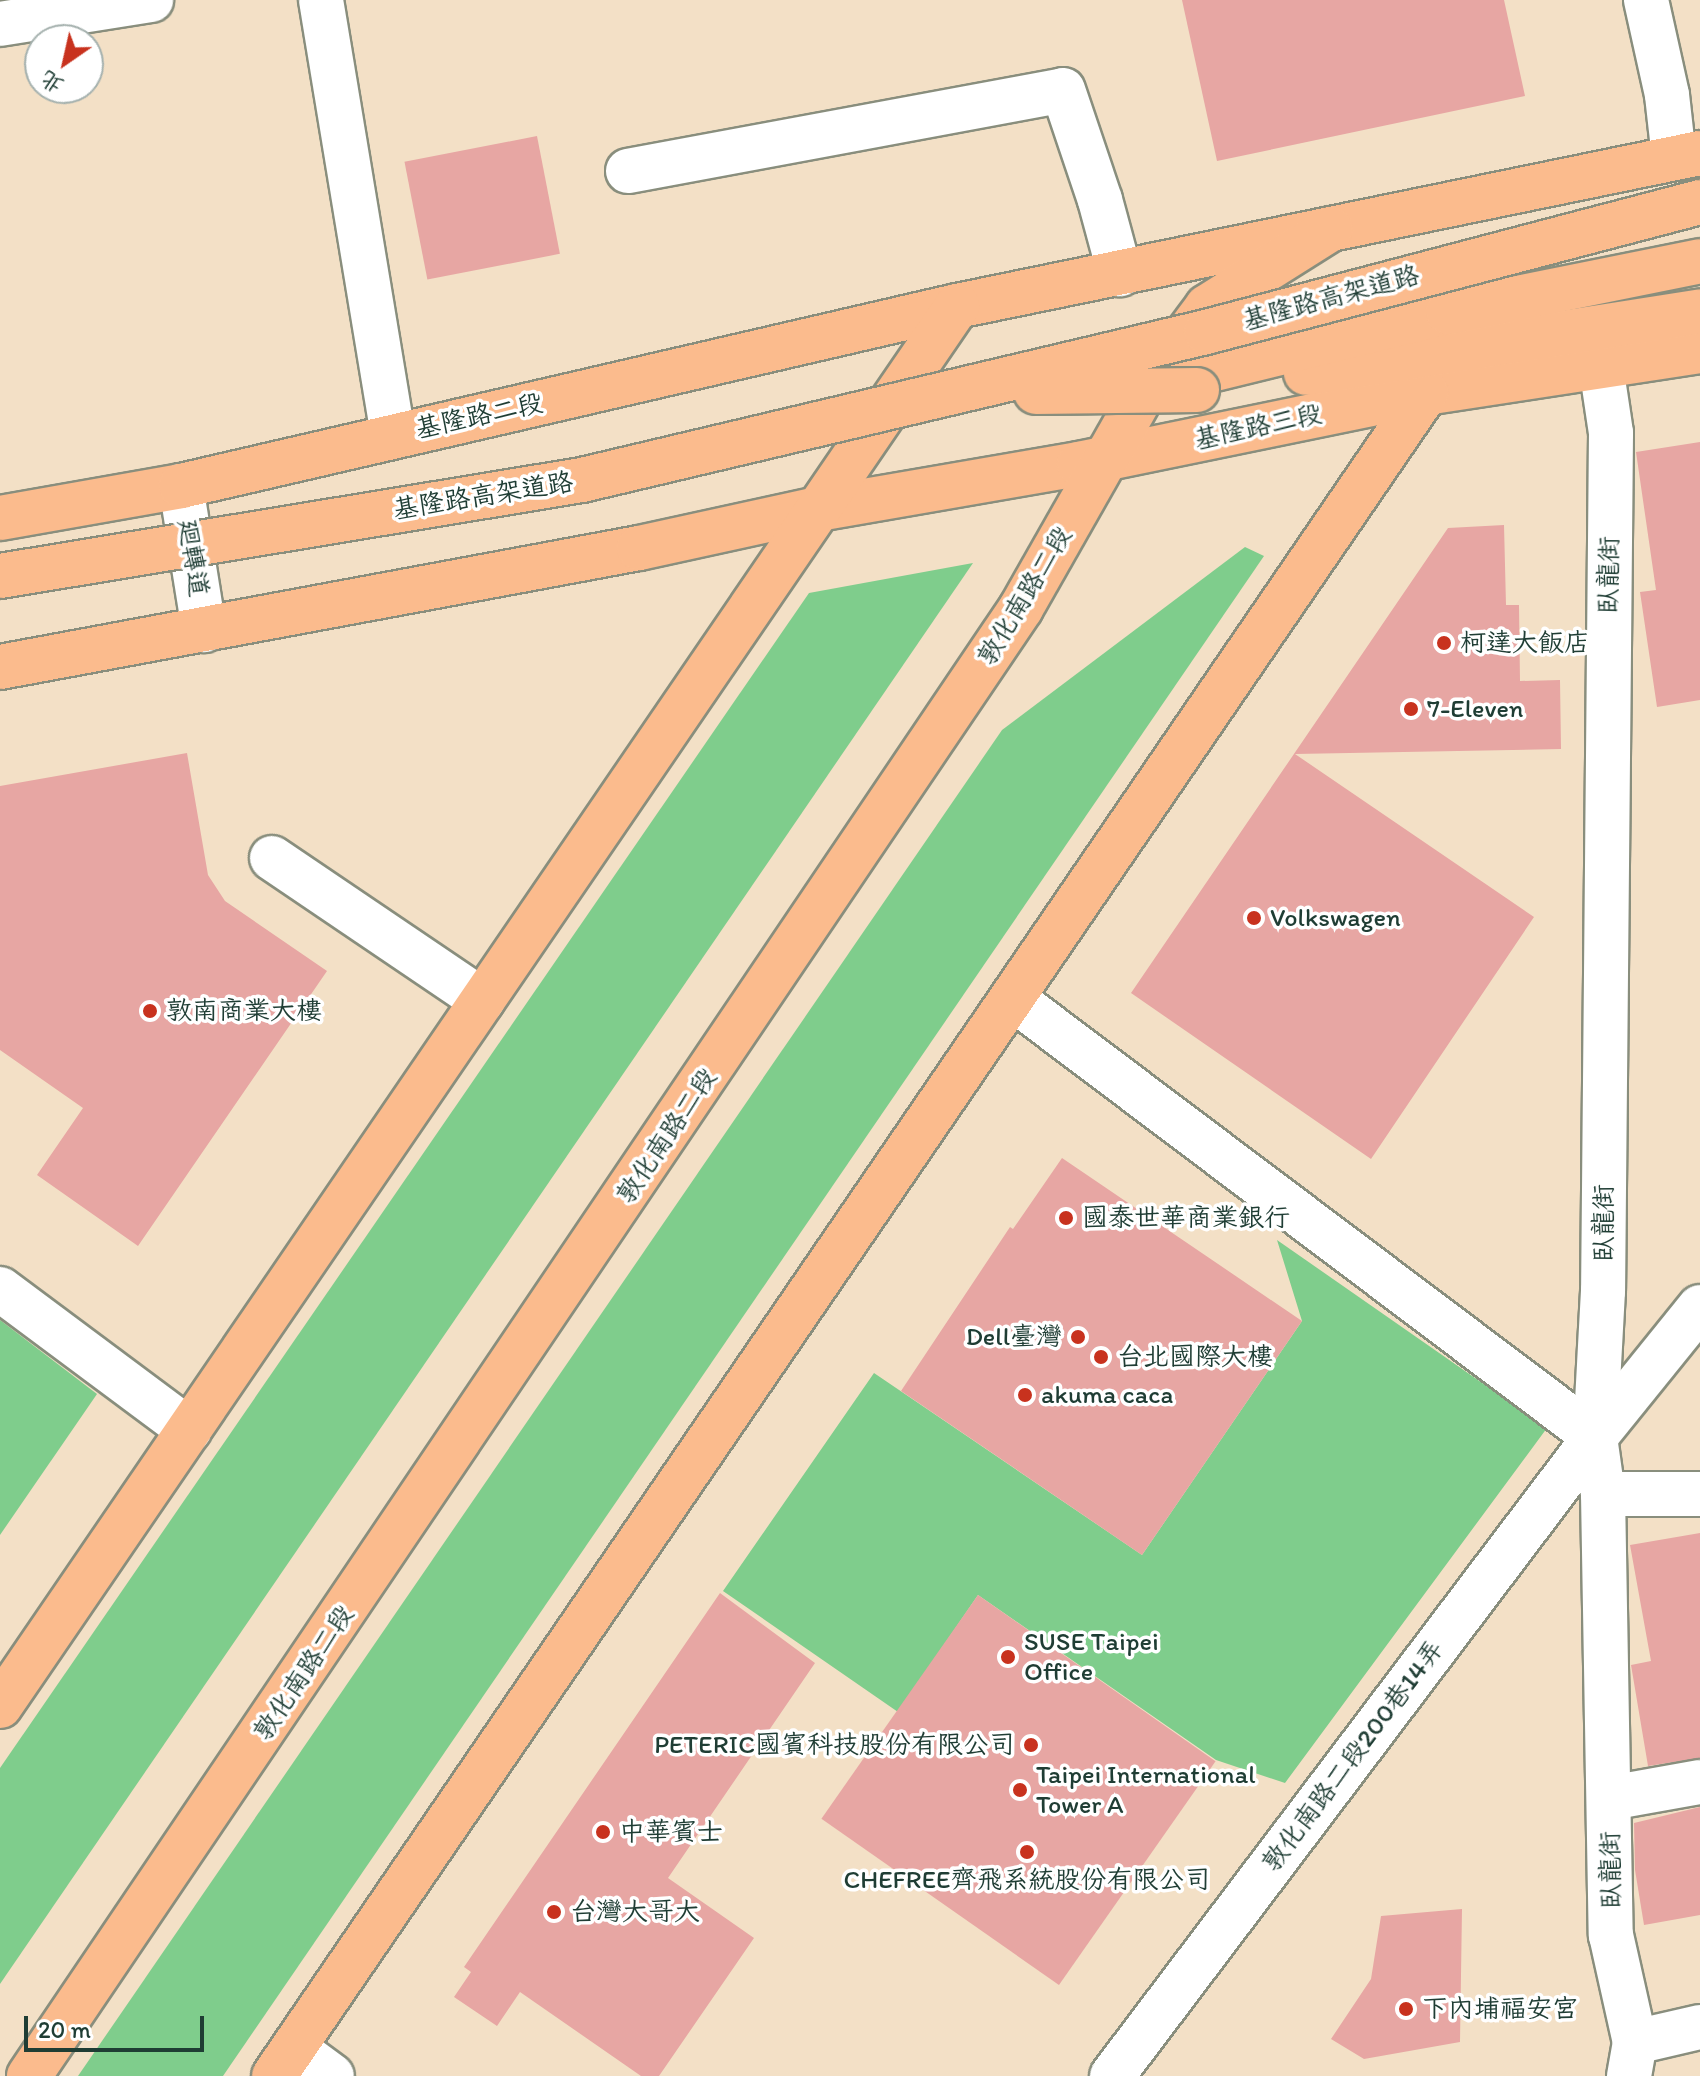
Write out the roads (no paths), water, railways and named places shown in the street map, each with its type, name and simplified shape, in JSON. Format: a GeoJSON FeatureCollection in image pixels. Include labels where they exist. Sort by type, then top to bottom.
{"type":"FeatureCollection","features":[{"type":"Feature","properties":{"kind":"main road"},"geometry":{"type":"LineString","coordinates":[[0,1706],[957,306],[1687,155]]}},
{"type":"Feature","properties":{"kind":"main road","name":"基隆路高架道路"},"geometry":{"type":"LineString","coordinates":[[0,576],[582,480],[961,393],[1700,202]]}},
{"type":"Feature","properties":{"kind":"main road","name":"敦化南路二段"},"geometry":{"type":"LineString","coordinates":[[29,2076],[1021,608],[1143,393],[1207,307],[1331,229]]}},
{"type":"Feature","properties":{"kind":"main road"},"geometry":{"type":"LineString","coordinates":[[1143,393],[1203,372],[1448,312],[1700,261]]}},
{"type":"Feature","properties":{"kind":"main road","name":"基隆路二段"},"geometry":{"type":"LineString","coordinates":[[0,518],[181,486],[957,306]]}},
{"type":"Feature","properties":{"kind":"main road","name":"基隆路高架道路"},"geometry":{"type":"LineString","coordinates":[[961,393],[1197,390],[1700,311]]}},
{"type":"Feature","properties":{"kind":"main road","name":"基隆路三段"},"geometry":{"type":"LineString","coordinates":[[818,509],[1107,458],[1426,393],[1700,351]]}},
{"type":"Feature","properties":{"kind":"main road"},"geometry":{"type":"LineString","coordinates":[[284,2062],[1426,393]]}},
{"type":"Feature","properties":{"kind":"main road"},"geometry":{"type":"LineString","coordinates":[[0,667],[639,548],[818,509]]}},
{"type":"Feature","properties":{"kind":"street"},"geometry":{"type":"LineString","coordinates":[[0,24],[151,0]]}},
{"type":"Feature","properties":{"kind":"street"},"geometry":{"type":"LineString","coordinates":[[321,0],[393,435]]}},
{"type":"Feature","properties":{"kind":"street"},"geometry":{"type":"LineString","coordinates":[[1646,0],[1667,95],[1687,155]]}},
{"type":"Feature","properties":{"kind":"street"},"geometry":{"type":"LineString","coordinates":[[628,171],[1063,90],[1100,200],[1120,274]]}},
{"type":"Feature","properties":{"kind":"street","name":"臥龍街"},"geometry":{"type":"LineString","coordinates":[[1601,366],[1611,433],[1603,1291],[1595,1437],[1603,1494],[1611,1935],[1632,2059]]}},
{"type":"Feature","properties":{"kind":"street","name":"廻轉道"},"geometry":{"type":"LineString","coordinates":[[181,486],[204,630]]}},
{"type":"Feature","properties":{"kind":"street"},"geometry":{"type":"LineString","coordinates":[[272,858],[482,1000]]}},
{"type":"Feature","properties":{"kind":"street"},"geometry":{"type":"LineString","coordinates":[[1012,998],[1595,1437]]}},
{"type":"Feature","properties":{"kind":"street"},"geometry":{"type":"LineString","coordinates":[[0,1289],[189,1430]]}},
{"type":"Feature","properties":{"kind":"street","name":"敦化南路二段200巷14弄"},"geometry":{"type":"LineString","coordinates":[[1112,2076],[1595,1437],[1700,1307]]}},
{"type":"Feature","properties":{"kind":"street"},"geometry":{"type":"LineString","coordinates":[[1603,1494],[1700,1494]]}},
{"type":"Feature","properties":{"kind":"street"},"geometry":{"type":"LineString","coordinates":[[1610,1798],[1700,1782]]}},
{"type":"Feature","properties":{"kind":"street"},"geometry":{"type":"LineString","coordinates":[[1632,2059],[1700,2027]]}},
{"type":"Feature","properties":{"kind":"street"},"geometry":{"type":"LineString","coordinates":[[284,2062],[332,2076]]}},
{"type":"Feature","properties":{"kind":"place","name":"柯達大飯店"},"geometry":{"type":"Point","coordinates":[1444,643]}},
{"type":"Feature","properties":{"kind":"place","name":"7-Eleven"},"geometry":{"type":"Point","coordinates":[1411,709]}},
{"type":"Feature","properties":{"kind":"place","name":"Volkswagen"},"geometry":{"type":"Point","coordinates":[1254,918]}},
{"type":"Feature","properties":{"kind":"place","name":"敦南商業大樓"},"geometry":{"type":"Point","coordinates":[150,1011]}},
{"type":"Feature","properties":{"kind":"place","name":"國泰世華商業銀行"},"geometry":{"type":"Point","coordinates":[1066,1218]}},
{"type":"Feature","properties":{"kind":"place","name":"Dell臺灣"},"geometry":{"type":"Point","coordinates":[1078,1337]}},
{"type":"Feature","properties":{"kind":"place","name":"台北國際大樓"},"geometry":{"type":"Point","coordinates":[1101,1357]}},
{"type":"Feature","properties":{"kind":"place","name":"akuma caca"},"geometry":{"type":"Point","coordinates":[1025,1395]}},
{"type":"Feature","properties":{"kind":"place","name":"SUSE Taipei Office"},"geometry":{"type":"Point","coordinates":[1008,1657]}},
{"type":"Feature","properties":{"kind":"place","name":"PETERIC國賓科技股份有限公司"},"geometry":{"type":"Point","coordinates":[1031,1745]}},
{"type":"Feature","properties":{"kind":"place","name":"Taipei International Tower A"},"geometry":{"type":"Point","coordinates":[1020,1790]}},
{"type":"Feature","properties":{"kind":"place","name":"中華賓士"},"geometry":{"type":"Point","coordinates":[603,1832]}},
{"type":"Feature","properties":{"kind":"place","name":"CHEFREE齊飛系統股份有限公司"},"geometry":{"type":"Point","coordinates":[1027,1852]}},
{"type":"Feature","properties":{"kind":"place","name":"台灣大哥大"},"geometry":{"type":"Point","coordinates":[554,1912]}},
{"type":"Feature","properties":{"kind":"place","name":"下內埔福安宮"},"geometry":{"type":"Point","coordinates":[1406,2009]}}]}
